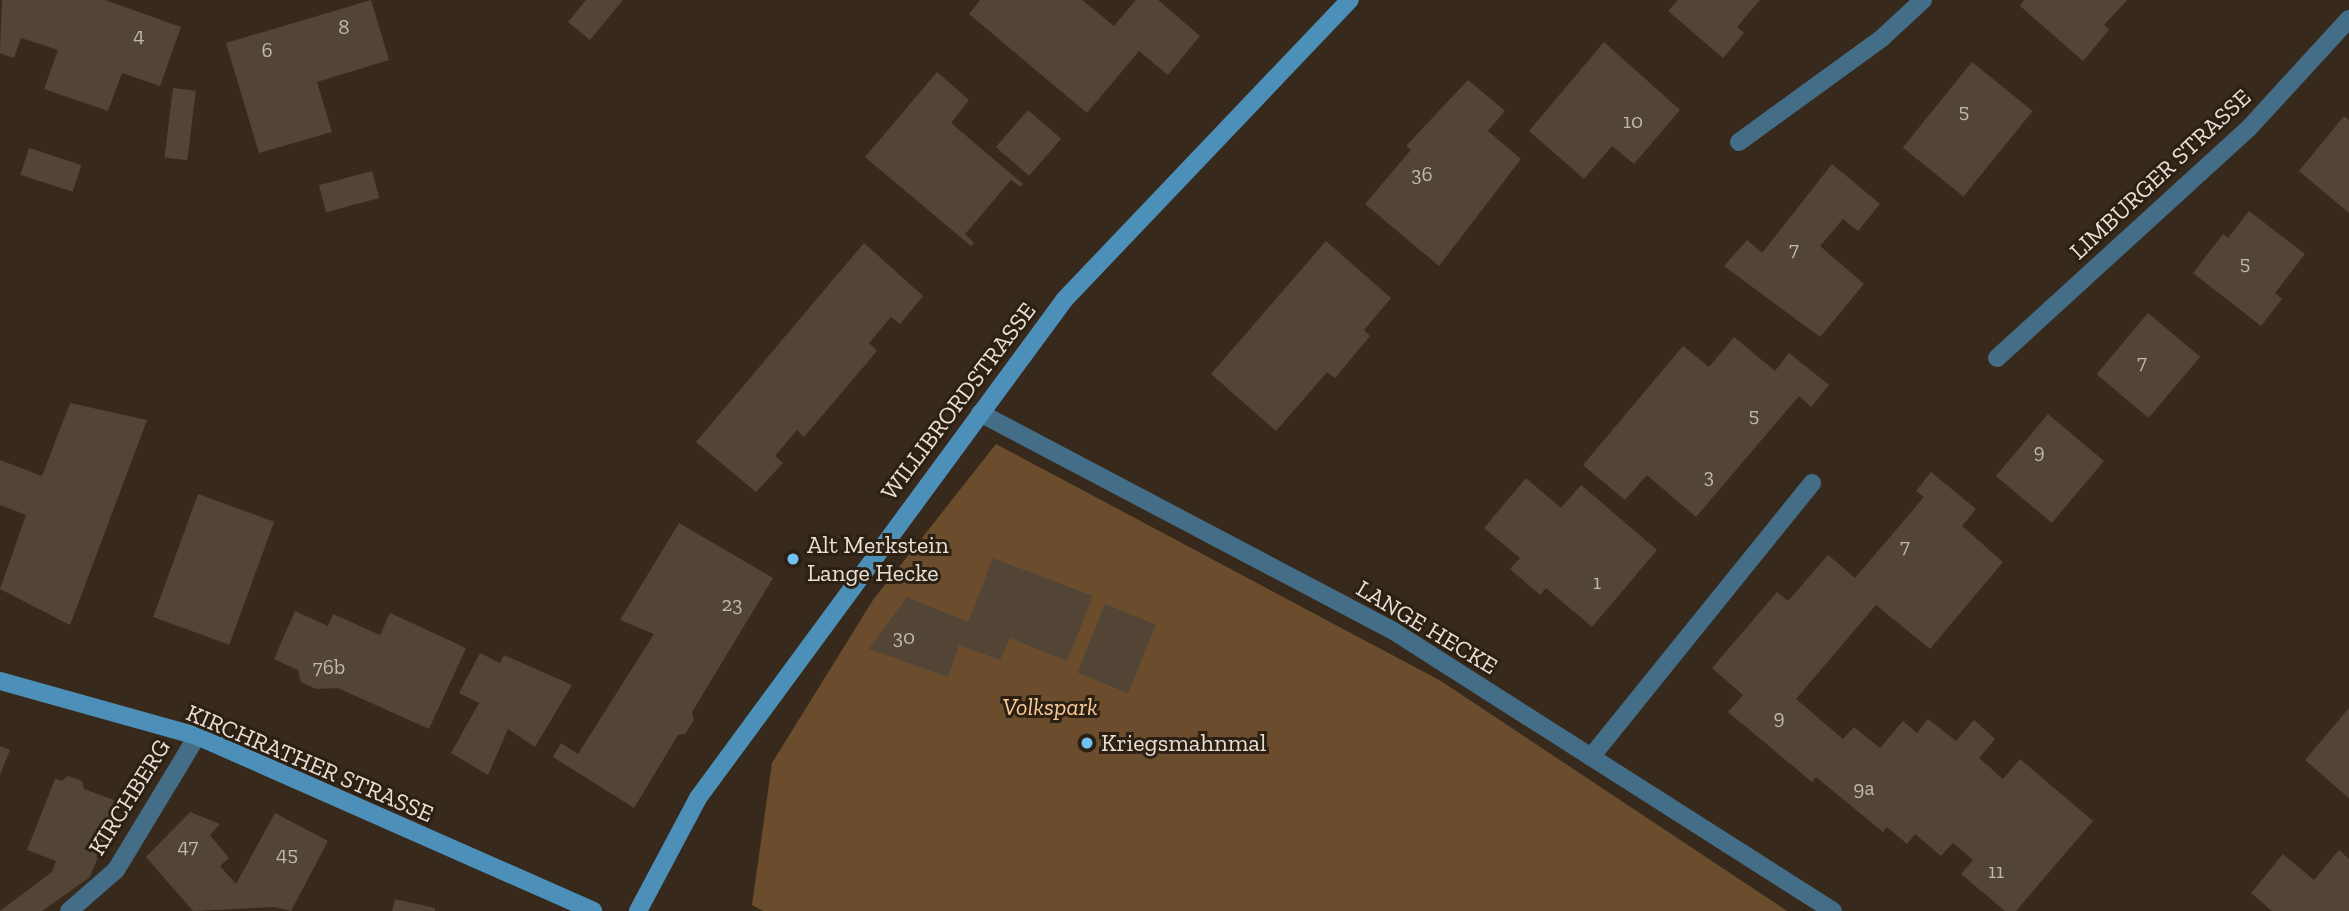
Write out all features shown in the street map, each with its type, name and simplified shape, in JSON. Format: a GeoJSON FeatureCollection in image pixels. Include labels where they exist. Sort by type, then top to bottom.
{"type":"FeatureCollection","features":[{"type":"Feature","properties":{"kind":"main road","name":"WILLIBRORDSTRASSE"},"geometry":{"type":"LineString","coordinates":[[638,911],[698,798],[1065,299],[1350,0]]}},
{"type":"Feature","properties":{"kind":"main road","name":"KIRCHRATHER STRASSE"},"geometry":{"type":"LineString","coordinates":[[0,681],[197,736],[593,911]]}},
{"type":"Feature","properties":{"kind":"street"},"geometry":{"type":"LineString","coordinates":[[1739,142],[1882,38],[1923,0]]}},
{"type":"Feature","properties":{"kind":"street","name":"LIMBURGER STRASSE"},"geometry":{"type":"LineString","coordinates":[[1997,358],[2249,128],[2349,19]]}},
{"type":"Feature","properties":{"kind":"street","name":"LANGE HECKE"},"geometry":{"type":"LineString","coordinates":[[980,413],[1395,632],[1833,911]]}},
{"type":"Feature","properties":{"kind":"street"},"geometry":{"type":"LineString","coordinates":[[1591,757],[1812,483]]}},
{"type":"Feature","properties":{"kind":"street","name":"KIRCHBERG"},"geometry":{"type":"LineString","coordinates":[[69,911],[116,870],[197,736]]}},
{"type":"Feature","properties":{"kind":"green space","name":"Volkspark"},"geometry":{"type":"Polygon","coordinates":[[[996,444],[1441,681],[1787,911],[763,911],[752,905],[772,763],[873,600],[996,444]]]}},
{"type":"Feature","properties":{"kind":"building"},"geometry":{"type":"Polygon","coordinates":[[[2,0],[105,0],[181,27],[160,86],[122,73],[108,111],[44,89],[58,50],[21,38],[14,58],[0,53],[2,0]]]}},
{"type":"Feature","properties":{"kind":"building"},"geometry":{"type":"Polygon","coordinates":[[[371,0],[389,60],[317,82],[332,132],[259,153],[226,43],[371,0]]]}},
{"type":"Feature","properties":{"kind":"building"},"geometry":{"type":"Polygon","coordinates":[[[586,0],[623,0],[590,40],[568,22],[586,0]]]}},
{"type":"Feature","properties":{"kind":"building"},"geometry":{"type":"Polygon","coordinates":[[[980,0],[1082,0],[1114,26],[1136,0],[1158,0],[1200,36],[1168,75],[1139,51],[1087,113],[969,14],[980,0]]]}},
{"type":"Feature","properties":{"kind":"building"},"geometry":{"type":"Polygon","coordinates":[[[1678,0],[1760,0],[1737,27],[1744,33],[1723,58],[1668,11],[1678,0]]]}},
{"type":"Feature","properties":{"kind":"building"},"geometry":{"type":"Polygon","coordinates":[[[2024,0],[2127,0],[2104,25],[2109,30],[2083,61],[2020,6],[2024,0]]]}},
{"type":"Feature","properties":{"kind":"building"},"geometry":{"type":"Polygon","coordinates":[[[1604,42],[1680,110],[1634,164],[1612,146],[1584,179],[1529,131],[1604,42]]]}},
{"type":"Feature","properties":{"kind":"building"},"geometry":{"type":"Polygon","coordinates":[[[1972,62],[2033,111],[1963,197],[1903,147],[1972,62]]]}},
{"type":"Feature","properties":{"kind":"building"},"geometry":{"type":"Polygon","coordinates":[[[937,72],[969,100],[951,123],[1023,184],[1021,187],[1011,180],[965,234],[974,243],[971,246],[865,157],[937,72]]]}},
{"type":"Feature","properties":{"kind":"building"},"geometry":{"type":"Polygon","coordinates":[[[1468,80],[1505,111],[1488,131],[1521,159],[1439,266],[1365,204],[1411,150],[1406,146],[1468,80]]]}},
{"type":"Feature","properties":{"kind":"building"},"geometry":{"type":"Polygon","coordinates":[[[173,88],[196,91],[187,160],[164,157],[173,88]]]}},
{"type":"Feature","properties":{"kind":"building"},"geometry":{"type":"Polygon","coordinates":[[[1028,110],[1061,139],[1029,176],[996,147],[1028,110]]]}},
{"type":"Feature","properties":{"kind":"building"},"geometry":{"type":"Polygon","coordinates":[[[2344,116],[2349,120],[2349,213],[2299,171],[2344,116]]]}},
{"type":"Feature","properties":{"kind":"building"},"geometry":{"type":"Polygon","coordinates":[[[29,148],[81,165],[73,192],[20,175],[29,148]]]}},
{"type":"Feature","properties":{"kind":"building"},"geometry":{"type":"Polygon","coordinates":[[[1832,164],[1880,204],[1858,231],[1843,219],[1820,246],[1864,284],[1820,337],[1724,266],[1747,240],[1762,253],[1832,164]]]}},
{"type":"Feature","properties":{"kind":"building"},"geometry":{"type":"Polygon","coordinates":[[[372,171],[379,198],[326,212],[319,185],[372,171]]]}},
{"type":"Feature","properties":{"kind":"building"},"geometry":{"type":"Polygon","coordinates":[[[2249,211],[2305,254],[2275,293],[2282,299],[2261,326],[2193,273],[2223,234],[2228,238],[2249,211]]]}},
{"type":"Feature","properties":{"kind":"building"},"geometry":{"type":"Polygon","coordinates":[[[1326,241],[1391,298],[1364,330],[1370,336],[1335,378],[1327,372],[1276,431],[1211,374],[1326,241]]]}},
{"type":"Feature","properties":{"kind":"building"},"geometry":{"type":"Polygon","coordinates":[[[864,243],[923,296],[900,324],[891,317],[869,343],[877,351],[804,437],[797,430],[775,456],[783,463],[756,492],[696,442],[864,243]]]}},
{"type":"Feature","properties":{"kind":"building"},"geometry":{"type":"Polygon","coordinates":[[[2148,313],[2200,357],[2149,418],[2097,374],[2148,313]]]}},
{"type":"Feature","properties":{"kind":"building"},"geometry":{"type":"Polygon","coordinates":[[[1734,337],[1775,371],[1789,353],[1829,385],[1811,407],[1799,396],[1696,517],[1647,475],[1625,500],[1583,465],[1683,346],[1709,367],[1734,337]]]}},
{"type":"Feature","properties":{"kind":"building"},"geometry":{"type":"Polygon","coordinates":[[[70,403],[147,420],[70,625],[0,589],[26,515],[0,505],[0,460],[42,476],[70,403]]]}},
{"type":"Feature","properties":{"kind":"building"},"geometry":{"type":"Polygon","coordinates":[[[2048,414],[2104,461],[2052,523],[1996,476],[2048,414]]]}},
{"type":"Feature","properties":{"kind":"building"},"geometry":{"type":"Polygon","coordinates":[[[1931,472],[1976,509],[1962,526],[2003,562],[1930,649],[1876,605],[1796,699],[1843,739],[1854,727],[1880,748],[1903,721],[1917,733],[1928,719],[1956,741],[1974,720],[1995,739],[1979,758],[2003,779],[2020,759],[2093,821],[2016,911],[2005,911],[1961,874],[1973,860],[1953,843],[1941,856],[1915,834],[1907,844],[1887,827],[1883,832],[1816,777],[1812,782],[1728,712],[1743,695],[1712,668],[1777,592],[1788,601],[1828,555],[1855,578],[1924,497],[1916,491],[1931,472]]]}},
{"type":"Feature","properties":{"kind":"building"},"geometry":{"type":"Polygon","coordinates":[[[1526,478],[1561,508],[1581,485],[1657,550],[1592,627],[1546,588],[1540,595],[1510,569],[1520,558],[1484,528],[1526,478]]]}},
{"type":"Feature","properties":{"kind":"building"},"geometry":{"type":"Polygon","coordinates":[[[198,494],[274,522],[229,645],[153,617],[198,494]]]}},
{"type":"Feature","properties":{"kind":"building"},"geometry":{"type":"Polygon","coordinates":[[[679,523],[773,578],[692,712],[694,720],[685,734],[678,735],[634,808],[553,757],[561,743],[578,754],[654,634],[620,620],[679,523]]]}},
{"type":"Feature","properties":{"kind":"building"},"geometry":{"type":"Polygon","coordinates":[[[993,558],[1093,596],[1067,661],[1010,638],[1000,660],[959,645],[948,677],[869,649],[907,597],[968,622],[993,558]]]}},
{"type":"Feature","properties":{"kind":"building"},"geometry":{"type":"Polygon","coordinates":[[[1105,604],[1156,625],[1128,693],[1077,673],[1105,604]]]}},
{"type":"Feature","properties":{"kind":"building"},"geometry":{"type":"Polygon","coordinates":[[[295,611],[328,626],[333,614],[380,635],[390,613],[466,648],[429,729],[338,688],[316,689],[301,682],[298,670],[274,659],[295,611]]]}},
{"type":"Feature","properties":{"kind":"building"},"geometry":{"type":"Polygon","coordinates":[[[480,653],[500,663],[504,655],[572,685],[535,747],[508,729],[488,775],[451,753],[479,703],[459,693],[480,653]]]}},
{"type":"Feature","properties":{"kind":"building"},"geometry":{"type":"Polygon","coordinates":[[[2349,708],[2349,798],[2305,760],[2349,708]]]}},
{"type":"Feature","properties":{"kind":"building"},"geometry":{"type":"Polygon","coordinates":[[[0,746],[10,750],[0,775],[0,746]]]}},
{"type":"Feature","properties":{"kind":"building"},"geometry":{"type":"Polygon","coordinates":[[[68,776],[82,781],[84,789],[119,802],[110,825],[119,828],[110,850],[102,847],[90,877],[42,911],[0,911],[52,872],[56,861],[27,850],[55,779],[62,781],[68,776]]]}},
{"type":"Feature","properties":{"kind":"building"},"geometry":{"type":"Polygon","coordinates":[[[190,812],[220,824],[210,835],[229,858],[220,866],[236,884],[275,813],[328,841],[291,911],[274,907],[193,911],[146,857],[190,812]]]}},
{"type":"Feature","properties":{"kind":"building"},"geometry":{"type":"Polygon","coordinates":[[[2339,850],[2349,859],[2349,911],[2272,911],[2251,893],[2283,854],[2314,880],[2339,850]]]}},
{"type":"Feature","properties":{"kind":"building"},"geometry":{"type":"Polygon","coordinates":[[[395,899],[435,908],[435,911],[392,911],[395,899]]]}},
{"type":"Feature","properties":{"kind":"place","name":"Alt Merkstein Lange Hecke"},"geometry":{"type":"Point","coordinates":[793,559]}},
{"type":"Feature","properties":{"kind":"place","name":"Kriegsmahnmal"},"geometry":{"type":"Point","coordinates":[1087,743]}}]}
